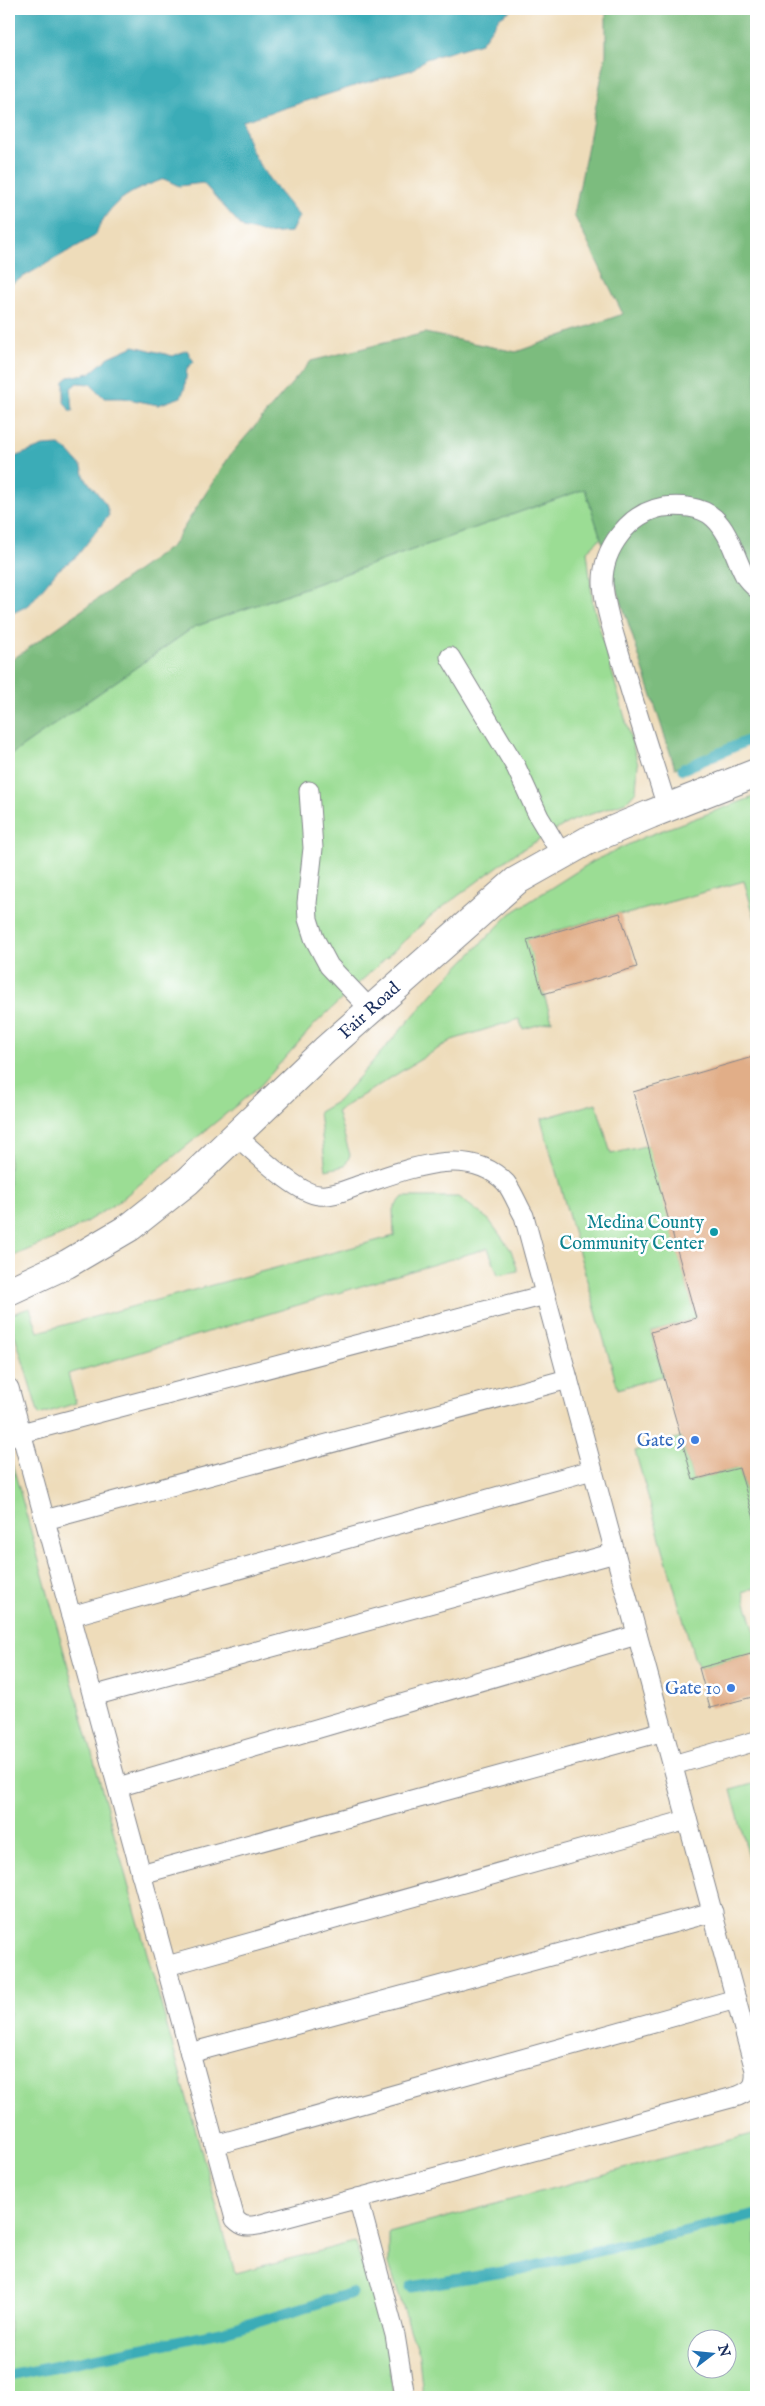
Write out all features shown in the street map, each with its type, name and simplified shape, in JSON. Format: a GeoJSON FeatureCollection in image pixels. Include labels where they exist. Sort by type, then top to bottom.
{"type":"FeatureCollection","features":[{"type":"Feature","properties":{"kind":"street","name":"Fair Road"},"geometry":{"type":"LineString","coordinates":[[9,1290],[67,1264],[130,1227],[188,1181],[370,1009],[516,881],[587,841],[667,807],[756,773]]}},
{"type":"Feature","properties":{"kind":"lane"},"geometry":{"type":"LineString","coordinates":[[667,807],[643,732],[607,606],[603,584],[605,567],[611,551],[617,538],[631,520],[649,510],[671,506],[696,508],[713,517],[726,534],[744,576],[756,588]]}},
{"type":"Feature","properties":{"kind":"lane"},"geometry":{"type":"LineString","coordinates":[[450,657],[499,736],[562,855]]}},
{"type":"Feature","properties":{"kind":"lane"},"geometry":{"type":"LineString","coordinates":[[309,791],[313,848],[307,903],[308,919],[314,938],[329,966],[370,1009]]}},
{"type":"Feature","properties":{"kind":"lane"},"geometry":{"type":"LineString","coordinates":[[9,1388],[15,1434],[45,1520],[235,2219],[245,2227],[258,2225],[738,2096],[751,2090],[756,2082],[755,2070],[524,1216],[506,1183],[485,1167],[460,1162],[424,1164],[337,1192],[318,1196],[294,1184],[236,1136]]}},
{"type":"Feature","properties":{"kind":"lane"},"geometry":{"type":"LineString","coordinates":[[15,1434],[545,1295]]}},
{"type":"Feature","properties":{"kind":"lane"},"geometry":{"type":"LineString","coordinates":[[45,1520],[568,1379]]}},
{"type":"Feature","properties":{"kind":"lane"},"geometry":{"type":"LineString","coordinates":[[71,1616],[592,1470]]}},
{"type":"Feature","properties":{"kind":"lane"},"geometry":{"type":"LineString","coordinates":[[93,1696],[615,1553]]}},
{"type":"Feature","properties":{"kind":"lane"},"geometry":{"type":"LineString","coordinates":[[118,1787],[637,1635]]}},
{"type":"Feature","properties":{"kind":"lane"},"geometry":{"type":"LineString","coordinates":[[141,1874],[664,1731]]}},
{"type":"Feature","properties":{"kind":"lane"},"geometry":{"type":"LineString","coordinates":[[673,1765],[756,1741]]}},
{"type":"Feature","properties":{"kind":"lane"},"geometry":{"type":"LineString","coordinates":[[166,1966],[687,1820]]}},
{"type":"Feature","properties":{"kind":"lane"},"geometry":{"type":"LineString","coordinates":[[190,2053],[712,1912]]}},
{"type":"Feature","properties":{"kind":"lane"},"geometry":{"type":"LineString","coordinates":[[215,2145],[736,1999]]}},
{"type":"Feature","properties":{"kind":"lane"},"geometry":{"type":"LineString","coordinates":[[358,2198],[395,2335],[405,2397]]}},
{"type":"Feature","properties":{"kind":"green space"},"geometry":{"type":"Polygon","coordinates":[[[606,9],[756,9],[756,741],[675,768],[585,489],[194,627],[9,756],[9,662],[172,546],[231,454],[311,361],[425,333],[516,352],[623,314],[574,215],[606,55],[606,9]]]}},
{"type":"Feature","properties":{"kind":"green space"},"geometry":{"type":"Polygon","coordinates":[[[585,489],[601,538],[587,551],[593,605],[638,764],[636,791],[626,802],[571,821],[516,853],[432,915],[315,1024],[260,1086],[118,1202],[73,1230],[9,1258],[9,756],[194,627],[585,489]]]}},
{"type":"Feature","properties":{"kind":"green space"},"geometry":{"type":"Polygon","coordinates":[[[756,796],[756,838],[753,839],[756,850],[756,922],[744,881],[627,914],[620,913],[527,939],[552,1021],[523,1029],[519,1019],[452,1040],[337,1111],[350,1155],[345,1166],[326,1170],[319,1112],[338,1101],[443,982],[510,914],[590,863],[644,837],[756,796]]]}},
{"type":"Feature","properties":{"kind":"green space"},"geometry":{"type":"Polygon","coordinates":[[[596,1103],[611,1154],[649,1145],[696,1318],[651,1332],[663,1376],[618,1389],[541,1119],[596,1103]]]}},
{"type":"Feature","properties":{"kind":"green space"},"geometry":{"type":"Polygon","coordinates":[[[403,1197],[459,1197],[489,1220],[511,1250],[518,1271],[498,1275],[488,1248],[68,1374],[76,1403],[39,1415],[9,1315],[30,1308],[38,1332],[394,1236],[393,1209],[403,1197]]]}},
{"type":"Feature","properties":{"kind":"green space"},"geometry":{"type":"Polygon","coordinates":[[[681,1437],[693,1480],[739,1468],[756,1526],[756,1587],[743,1592],[756,1636],[756,1653],[699,1668],[694,1657],[635,1451],[681,1437]]]}},
{"type":"Feature","properties":{"kind":"green space"},"geometry":{"type":"Polygon","coordinates":[[[11,1459],[235,2273],[354,2242],[380,2311],[393,2397],[9,2397],[9,1460],[11,1459]]]}},
{"type":"Feature","properties":{"kind":"green space"},"geometry":{"type":"Polygon","coordinates":[[[756,1783],[756,1884],[731,1790],[756,1783]]]}},
{"type":"Feature","properties":{"kind":"green space"},"geometry":{"type":"Polygon","coordinates":[[[756,2133],[756,2397],[423,2397],[419,2356],[389,2264],[389,2233],[756,2133]]]}},
{"type":"Feature","properties":{"kind":"water"},"geometry":{"type":"Polygon","coordinates":[[[9,9],[513,9],[500,17],[481,43],[426,59],[412,70],[243,121],[251,148],[264,172],[299,216],[291,232],[267,234],[243,228],[203,183],[179,186],[164,179],[141,188],[122,199],[107,214],[95,236],[9,285],[9,9]]]}},
{"type":"Feature","properties":{"kind":"water"},"geometry":{"type":"Polygon","coordinates":[[[134,346],[173,356],[187,350],[194,362],[187,368],[185,387],[181,397],[158,405],[123,398],[104,398],[90,384],[77,383],[71,388],[73,411],[70,411],[64,402],[64,381],[69,377],[90,373],[109,357],[134,346]]]}},
{"type":"Feature","properties":{"kind":"water"},"geometry":{"type":"Polygon","coordinates":[[[59,445],[67,450],[82,467],[85,478],[106,504],[109,515],[77,556],[57,571],[29,605],[9,615],[9,459],[43,446],[59,445]]]}},
{"type":"Feature","properties":{"kind":"building"},"geometry":{"type":"Polygon","coordinates":[[[620,913],[637,967],[543,994],[527,940],[620,913]]]}},
{"type":"Feature","properties":{"kind":"building","name":"Medina County Community Center"},"geometry":{"type":"Polygon","coordinates":[[[756,1056],[756,1525],[739,1468],[693,1480],[651,1332],[696,1318],[633,1092],[756,1056]]]}},
{"type":"Feature","properties":{"kind":"building","name":"Gate 10"},"geometry":{"type":"Polygon","coordinates":[[[751,1654],[756,1672],[756,1696],[710,1708],[699,1668],[751,1654]]]}},
{"type":"Feature","properties":{"kind":"waterway"},"geometry":{"type":"LineString","coordinates":[[683,769],[756,737]]}},
{"type":"Feature","properties":{"kind":"waterway"},"geometry":{"type":"LineString","coordinates":[[411,2287],[521,2269],[756,2215]]}},
{"type":"Feature","properties":{"kind":"waterway"},"geometry":{"type":"LineString","coordinates":[[9,2376],[225,2331],[352,2293]]}},
{"type":"Feature","properties":{"kind":"place","name":"Medina County Community Center"},"geometry":{"type":"Point","coordinates":[714,1232]}},
{"type":"Feature","properties":{"kind":"place","name":"Gate 9"},"geometry":{"type":"Point","coordinates":[695,1440]}},
{"type":"Feature","properties":{"kind":"place","name":"Gate 10"},"geometry":{"type":"Point","coordinates":[731,1688]}}]}
